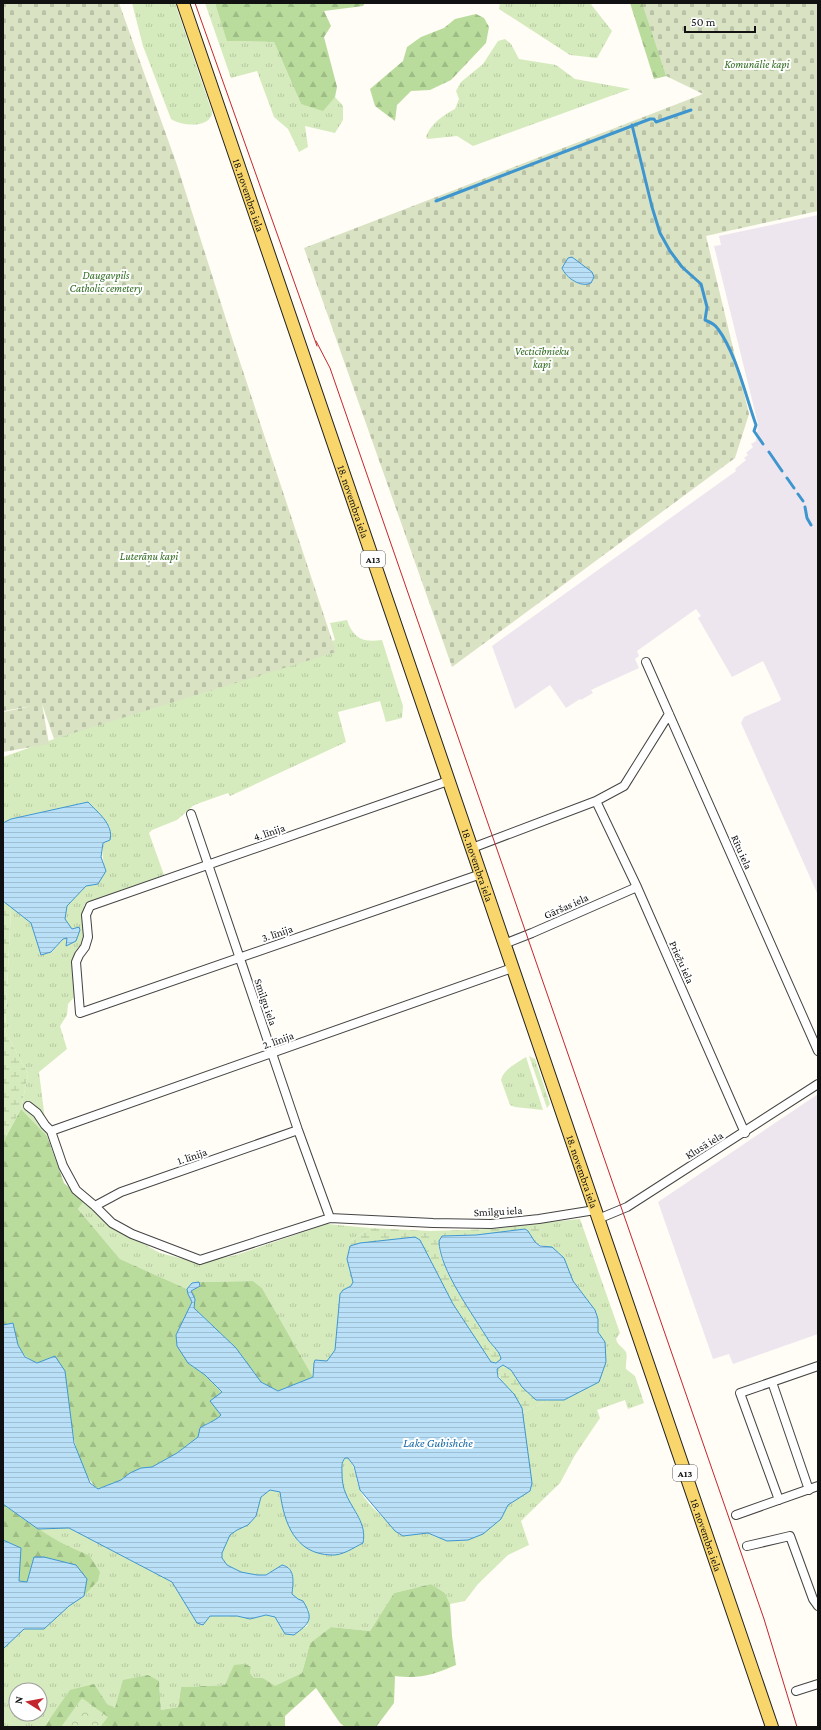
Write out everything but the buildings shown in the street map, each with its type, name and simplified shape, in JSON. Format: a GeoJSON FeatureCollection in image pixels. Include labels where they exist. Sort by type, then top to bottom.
{"type":"FeatureCollection","features":[{"type":"Feature","properties":{"kind":"main road","name":"18. novembra iela"},"geometry":{"type":"LineString","coordinates":[[183,3],[772,1727]]}},
{"type":"Feature","properties":{"kind":"street","name":"Rītu iela"},"geometry":{"type":"LineString","coordinates":[[646,662],[818,1051]]}},
{"type":"Feature","properties":{"kind":"street"},"geometry":{"type":"LineString","coordinates":[[472,848],[596,801],[624,786],[669,714]]}},
{"type":"Feature","properties":{"kind":"street","name":"4. līnija"},"geometry":{"type":"LineString","coordinates":[[80,1014],[76,962],[79,955],[86,947],[88,937],[86,915],[90,906],[448,781]]}},
{"type":"Feature","properties":{"kind":"street","name":"Priežu iela"},"geometry":{"type":"LineString","coordinates":[[596,801],[637,887],[744,1133]]}},
{"type":"Feature","properties":{"kind":"street","name":"Smilgu iela"},"geometry":{"type":"LineString","coordinates":[[191,814],[298,1130],[330,1218]]}},
{"type":"Feature","properties":{"kind":"street","name":"3. līnija"},"geometry":{"type":"LineString","coordinates":[[80,1014],[481,874]]}},
{"type":"Feature","properties":{"kind":"street","name":"Gāršas iela"},"geometry":{"type":"LineString","coordinates":[[504,944],[637,887]]}},
{"type":"Feature","properties":{"kind":"street","name":"2. līnija"},"geometry":{"type":"LineString","coordinates":[[52,1131],[512,968]]}},
{"type":"Feature","properties":{"kind":"street","name":"Klusā iela"},"geometry":{"type":"LineString","coordinates":[[596,1215],[627,1207],[818,1084]]}},
{"type":"Feature","properties":{"kind":"street"},"geometry":{"type":"LineString","coordinates":[[28,1106],[38,1112],[45,1125],[52,1131],[63,1166],[76,1190],[95,1206]]}},
{"type":"Feature","properties":{"kind":"street","name":"1. līnija"},"geometry":{"type":"LineString","coordinates":[[95,1206],[121,1192],[298,1130]]}},
{"type":"Feature","properties":{"kind":"street","name":"Smilgu iela"},"geometry":{"type":"LineString","coordinates":[[95,1206],[112,1224],[132,1234],[200,1260],[330,1218],[491,1224],[596,1215]]}},
{"type":"Feature","properties":{"kind":"street"},"geometry":{"type":"LineString","coordinates":[[779,1500],[740,1393],[818,1366]]}},
{"type":"Feature","properties":{"kind":"street"},"geometry":{"type":"LineString","coordinates":[[772,1382],[809,1490]]}},
{"type":"Feature","properties":{"kind":"street"},"geometry":{"type":"LineString","coordinates":[[736,1515],[818,1486]]}},
{"type":"Feature","properties":{"kind":"street"},"geometry":{"type":"LineString","coordinates":[[747,1546],[790,1536],[813,1599],[818,1606]]}},
{"type":"Feature","properties":{"kind":"street"},"geometry":{"type":"LineString","coordinates":[[796,1692],[818,1684]]}},
{"type":"Feature","properties":{"kind":"shaded area"},"geometry":{"type":"Polygon","coordinates":[[[818,215],[818,895],[741,723],[744,717],[780,701],[781,699],[763,661],[732,677],[698,618],[701,616],[696,609],[637,651],[639,656],[635,659],[639,668],[591,690],[593,693],[566,708],[550,685],[515,709],[492,646],[736,471],[735,469],[746,460],[744,458],[748,455],[746,453],[753,447],[751,444],[756,441],[758,424],[714,246],[721,245],[719,236],[818,215]]]}},
{"type":"Feature","properties":{"kind":"shaded area"},"geometry":{"type":"Polygon","coordinates":[[[818,1094],[818,1334],[733,1364],[729,1354],[713,1359],[658,1202],[818,1094]]]}},
{"type":"Feature","properties":{"kind":"green space"},"geometry":{"type":"Polygon","coordinates":[[[3,3],[119,3],[177,165],[232,338],[336,652],[54,739],[42,704],[49,744],[3,752],[3,712],[32,706],[3,711],[3,3]]]}},
{"type":"Feature","properties":{"kind":"green space"},"geometry":{"type":"Polygon","coordinates":[[[132,3],[175,3],[212,112],[207,121],[201,124],[188,124],[171,119],[143,46],[132,3]]]}},
{"type":"Feature","properties":{"kind":"green space"},"geometry":{"type":"Polygon","coordinates":[[[205,3],[215,3],[228,41],[274,42],[301,104],[325,107],[335,97],[343,106],[343,120],[335,133],[305,126],[308,147],[299,152],[288,129],[274,117],[257,71],[231,78],[205,3]]]}},
{"type":"Feature","properties":{"kind":"green space"},"geometry":{"type":"Polygon","coordinates":[[[215,3],[365,3],[363,6],[324,11],[331,26],[324,37],[337,87],[335,97],[323,111],[301,104],[274,42],[227,41],[215,3]]]}},
{"type":"Feature","properties":{"kind":"green space"},"geometry":{"type":"Polygon","coordinates":[[[500,3],[590,3],[612,31],[597,58],[570,55],[499,9],[500,3]]]}},
{"type":"Feature","properties":{"kind":"green space"},"geometry":{"type":"Polygon","coordinates":[[[630,3],[648,3],[671,75],[654,79],[630,3]]]}},
{"type":"Feature","properties":{"kind":"green space","name":"Vecticībnieku kapi"},"geometry":{"type":"Polygon","coordinates":[[[642,3],[818,3],[818,211],[706,236],[749,414],[735,458],[452,667],[304,248],[703,94],[666,76],[642,3]]]}},
{"type":"Feature","properties":{"kind":"green space"},"geometry":{"type":"Polygon","coordinates":[[[476,14],[484,18],[489,27],[486,43],[451,80],[430,90],[411,91],[397,105],[395,121],[375,106],[370,89],[403,61],[407,47],[421,37],[444,28],[455,19],[476,14]]]}},
{"type":"Feature","properties":{"kind":"green space"},"geometry":{"type":"Polygon","coordinates":[[[505,39],[511,44],[519,59],[556,65],[575,79],[630,89],[473,146],[457,136],[427,139],[426,136],[435,123],[455,109],[459,99],[456,91],[461,82],[483,64],[498,41],[505,39]]]}},
{"type":"Feature","properties":{"kind":"green space"},"geometry":{"type":"Polygon","coordinates":[[[347,620],[352,631],[360,638],[369,641],[382,640],[403,706],[402,718],[386,722],[380,701],[338,712],[346,742],[230,796],[228,793],[194,805],[177,820],[152,830],[149,833],[164,875],[84,905],[86,936],[83,945],[75,956],[75,996],[68,1004],[67,1015],[60,1026],[67,1049],[39,1072],[47,1136],[21,1109],[28,1074],[5,1031],[11,907],[31,923],[41,954],[52,952],[63,939],[67,938],[66,945],[72,929],[65,919],[67,906],[86,886],[106,871],[103,859],[103,849],[110,827],[87,802],[11,819],[3,823],[3,757],[335,640],[330,623],[347,620]]]}},
{"type":"Feature","properties":{"kind":"green space"},"geometry":{"type":"Polygon","coordinates":[[[3,901],[11,907],[5,1031],[28,1074],[21,1109],[3,1142],[3,901]]]}},
{"type":"Feature","properties":{"kind":"green space"},"geometry":{"type":"Polygon","coordinates":[[[529,1056],[535,1059],[550,1104],[547,1108],[529,1056]]]}},
{"type":"Feature","properties":{"kind":"green space"},"geometry":{"type":"Polygon","coordinates":[[[526,1057],[543,1110],[515,1107],[510,1105],[501,1080],[502,1076],[508,1070],[526,1057]]]}},
{"type":"Feature","properties":{"kind":"green space"},"geometry":{"type":"Polygon","coordinates":[[[21,1109],[47,1136],[64,1183],[84,1201],[78,1209],[120,1259],[187,1289],[192,1302],[176,1335],[188,1363],[205,1375],[222,1393],[221,1415],[214,1422],[207,1423],[198,1437],[177,1453],[152,1467],[141,1468],[130,1473],[121,1480],[98,1489],[89,1479],[82,1466],[77,1451],[70,1417],[65,1371],[45,1366],[31,1360],[21,1351],[17,1343],[13,1323],[3,1325],[3,1142],[21,1109]]]}},
{"type":"Feature","properties":{"kind":"green space"},"geometry":{"type":"Polygon","coordinates":[[[84,1201],[113,1227],[160,1253],[199,1263],[236,1255],[327,1224],[370,1228],[350,1241],[347,1259],[353,1282],[351,1286],[343,1290],[340,1294],[335,1350],[327,1361],[314,1363],[313,1377],[262,1288],[253,1281],[199,1282],[192,1283],[187,1289],[120,1259],[78,1209],[84,1201]]]}},
{"type":"Feature","properties":{"kind":"green space"},"geometry":{"type":"Polygon","coordinates":[[[580,1219],[620,1333],[616,1339],[626,1352],[626,1369],[635,1376],[644,1403],[628,1409],[625,1400],[597,1410],[600,1418],[575,1455],[560,1483],[521,1521],[529,1545],[508,1555],[478,1584],[465,1601],[450,1604],[445,1593],[431,1584],[394,1593],[370,1631],[331,1627],[310,1643],[302,1673],[275,1687],[263,1678],[254,1678],[250,1673],[251,1667],[225,1685],[181,1687],[178,1707],[161,1710],[159,1681],[115,1709],[107,1704],[49,1719],[48,1721],[48,1682],[8,1682],[8,1722],[47,1722],[44,1727],[3,1727],[3,1649],[24,1629],[69,1606],[84,1596],[98,1581],[89,1555],[71,1549],[38,1529],[69,1528],[172,1582],[198,1623],[203,1625],[210,1616],[237,1616],[250,1619],[266,1615],[275,1617],[285,1634],[307,1626],[309,1618],[309,1610],[292,1594],[293,1576],[290,1569],[282,1565],[266,1575],[257,1575],[241,1572],[227,1565],[222,1558],[222,1553],[230,1535],[248,1525],[256,1516],[261,1497],[270,1490],[281,1492],[283,1509],[298,1542],[343,1553],[363,1543],[364,1536],[359,1517],[343,1487],[342,1467],[345,1458],[348,1458],[353,1465],[358,1486],[363,1496],[379,1514],[403,1535],[428,1533],[436,1537],[501,1519],[508,1505],[530,1491],[532,1483],[522,1413],[548,1400],[564,1400],[605,1342],[598,1332],[595,1310],[573,1281],[564,1258],[538,1236],[538,1223],[580,1219]]]}},
{"type":"Feature","properties":{"kind":"green space"},"geometry":{"type":"Polygon","coordinates":[[[538,1223],[543,1230],[538,1236],[552,1247],[541,1245],[533,1241],[528,1231],[525,1229],[476,1235],[442,1236],[440,1242],[439,1248],[441,1257],[446,1269],[468,1308],[499,1354],[501,1359],[496,1363],[491,1362],[453,1304],[420,1240],[360,1243],[350,1246],[350,1241],[370,1228],[431,1231],[492,1229],[538,1223]]]}},
{"type":"Feature","properties":{"kind":"green space"},"geometry":{"type":"Polygon","coordinates":[[[253,1281],[262,1288],[313,1377],[278,1391],[261,1382],[236,1348],[193,1307],[195,1299],[191,1291],[200,1286],[199,1282],[253,1281]]]}},
{"type":"Feature","properties":{"kind":"green space"},"geometry":{"type":"Polygon","coordinates":[[[503,1365],[511,1370],[522,1387],[536,1399],[548,1400],[522,1413],[518,1401],[501,1381],[497,1369],[503,1365]]]}},
{"type":"Feature","properties":{"kind":"green space"},"geometry":{"type":"Polygon","coordinates":[[[3,1504],[55,1539],[89,1555],[100,1572],[98,1581],[84,1596],[87,1579],[34,1557],[27,1582],[18,1581],[21,1548],[3,1540],[3,1504]]]}},
{"type":"Feature","properties":{"kind":"green space"},"geometry":{"type":"Polygon","coordinates":[[[431,1584],[445,1593],[450,1604],[456,1665],[426,1675],[412,1677],[395,1676],[394,1703],[376,1727],[345,1727],[340,1723],[316,1688],[285,1716],[285,1727],[44,1727],[70,1690],[94,1684],[107,1704],[115,1708],[123,1680],[148,1675],[159,1681],[161,1710],[178,1707],[181,1687],[225,1685],[234,1665],[245,1664],[251,1667],[250,1673],[254,1678],[263,1678],[275,1686],[302,1673],[310,1643],[331,1627],[370,1631],[394,1593],[431,1584]]]}},
{"type":"Feature","properties":{"kind":"green space"},"geometry":{"type":"Polygon","coordinates":[[[82,1698],[108,1717],[100,1727],[61,1727],[82,1698]]]}},
{"type":"Feature","properties":{"kind":"water"},"geometry":{"type":"Polygon","coordinates":[[[572,257],[592,272],[594,277],[591,283],[578,283],[564,272],[562,268],[568,258],[572,257]]]}},
{"type":"Feature","properties":{"kind":"water"},"geometry":{"type":"Polygon","coordinates":[[[88,802],[104,819],[110,829],[110,840],[103,843],[101,857],[106,871],[98,884],[86,886],[67,906],[65,919],[72,929],[79,927],[80,930],[76,941],[66,946],[67,938],[63,939],[51,952],[41,955],[31,923],[3,901],[3,823],[11,819],[88,802]]]}},
{"type":"Feature","properties":{"kind":"water","name":"Lake Gubishche"},"geometry":{"type":"Polygon","coordinates":[[[525,1229],[540,1246],[552,1247],[564,1258],[573,1281],[595,1310],[598,1319],[598,1332],[605,1342],[606,1362],[599,1382],[564,1400],[536,1400],[522,1387],[511,1370],[503,1365],[497,1369],[498,1377],[514,1394],[522,1408],[532,1483],[530,1491],[508,1505],[501,1519],[483,1534],[468,1540],[447,1541],[428,1533],[403,1536],[395,1531],[360,1490],[354,1466],[348,1458],[345,1458],[342,1465],[343,1487],[359,1517],[364,1536],[363,1543],[347,1551],[331,1555],[308,1549],[300,1543],[288,1525],[280,1492],[270,1490],[261,1497],[256,1516],[248,1525],[230,1535],[222,1553],[222,1558],[227,1565],[241,1572],[257,1575],[266,1575],[282,1565],[290,1569],[293,1576],[292,1594],[303,1601],[309,1617],[307,1624],[294,1635],[285,1634],[275,1617],[266,1615],[250,1619],[237,1616],[210,1616],[203,1625],[197,1623],[172,1582],[69,1528],[38,1529],[3,1504],[3,1325],[13,1323],[18,1345],[25,1357],[37,1363],[55,1356],[65,1371],[74,1443],[90,1483],[98,1489],[121,1480],[130,1473],[141,1468],[152,1467],[177,1453],[198,1437],[200,1428],[221,1415],[210,1401],[222,1392],[205,1375],[188,1363],[177,1346],[176,1335],[192,1302],[187,1289],[192,1283],[199,1282],[200,1286],[191,1291],[195,1299],[194,1308],[236,1348],[261,1382],[278,1391],[313,1377],[315,1360],[327,1361],[335,1350],[340,1294],[343,1290],[351,1286],[353,1282],[347,1259],[350,1246],[360,1243],[415,1237],[420,1240],[453,1304],[491,1362],[496,1363],[501,1359],[499,1354],[458,1292],[445,1265],[439,1241],[442,1236],[476,1235],[525,1229]]]}},
{"type":"Feature","properties":{"kind":"water"},"geometry":{"type":"Polygon","coordinates":[[[3,1540],[21,1548],[19,1581],[27,1582],[34,1557],[44,1557],[76,1565],[87,1579],[84,1596],[69,1606],[44,1629],[24,1629],[3,1649],[3,1540]]]}},
{"type":"Feature","properties":{"kind":"waterway"},"geometry":{"type":"LineString","coordinates":[[436,201],[650,119],[654,119],[656,122],[691,110]]}},
{"type":"Feature","properties":{"kind":"waterway"},"geometry":{"type":"LineString","coordinates":[[632,125],[652,207],[660,233],[670,251],[682,267],[701,284],[707,307],[705,320],[717,327],[730,350],[756,425],[754,431],[763,444]]}},
{"type":"Feature","properties":{"kind":"waterway"},"geometry":{"type":"LineString","coordinates":[[769,452],[782,471]]}},
{"type":"Feature","properties":{"kind":"waterway"},"geometry":{"type":"LineString","coordinates":[[787,478],[794,488]]}},
{"type":"Feature","properties":{"kind":"waterway"},"geometry":{"type":"LineString","coordinates":[[798,494],[803,501]]}},
{"type":"Feature","properties":{"kind":"waterway"},"geometry":{"type":"LineString","coordinates":[[805,507],[807,518],[811,525]]}},
{"type":"Feature","properties":{"kind":"tram line"},"geometry":{"type":"LineString","coordinates":[[195,3],[317,346]]}},
{"type":"Feature","properties":{"kind":"tram line"},"geometry":{"type":"LineString","coordinates":[[316,341],[330,368],[764,1619],[797,1727]]}},
{"type":"Feature","properties":{"kind":"park label","name":"Komunālie kapi"},"geometry":{"type":"Point","coordinates":[757,64]}},
{"type":"Feature","properties":{"kind":"park label","name":"Daugavpils Catholic cemetery"},"geometry":{"type":"Point","coordinates":[106,281]}},
{"type":"Feature","properties":{"kind":"park label","name":"Luterāņu kapi"},"geometry":{"type":"Point","coordinates":[149,556]}}]}
